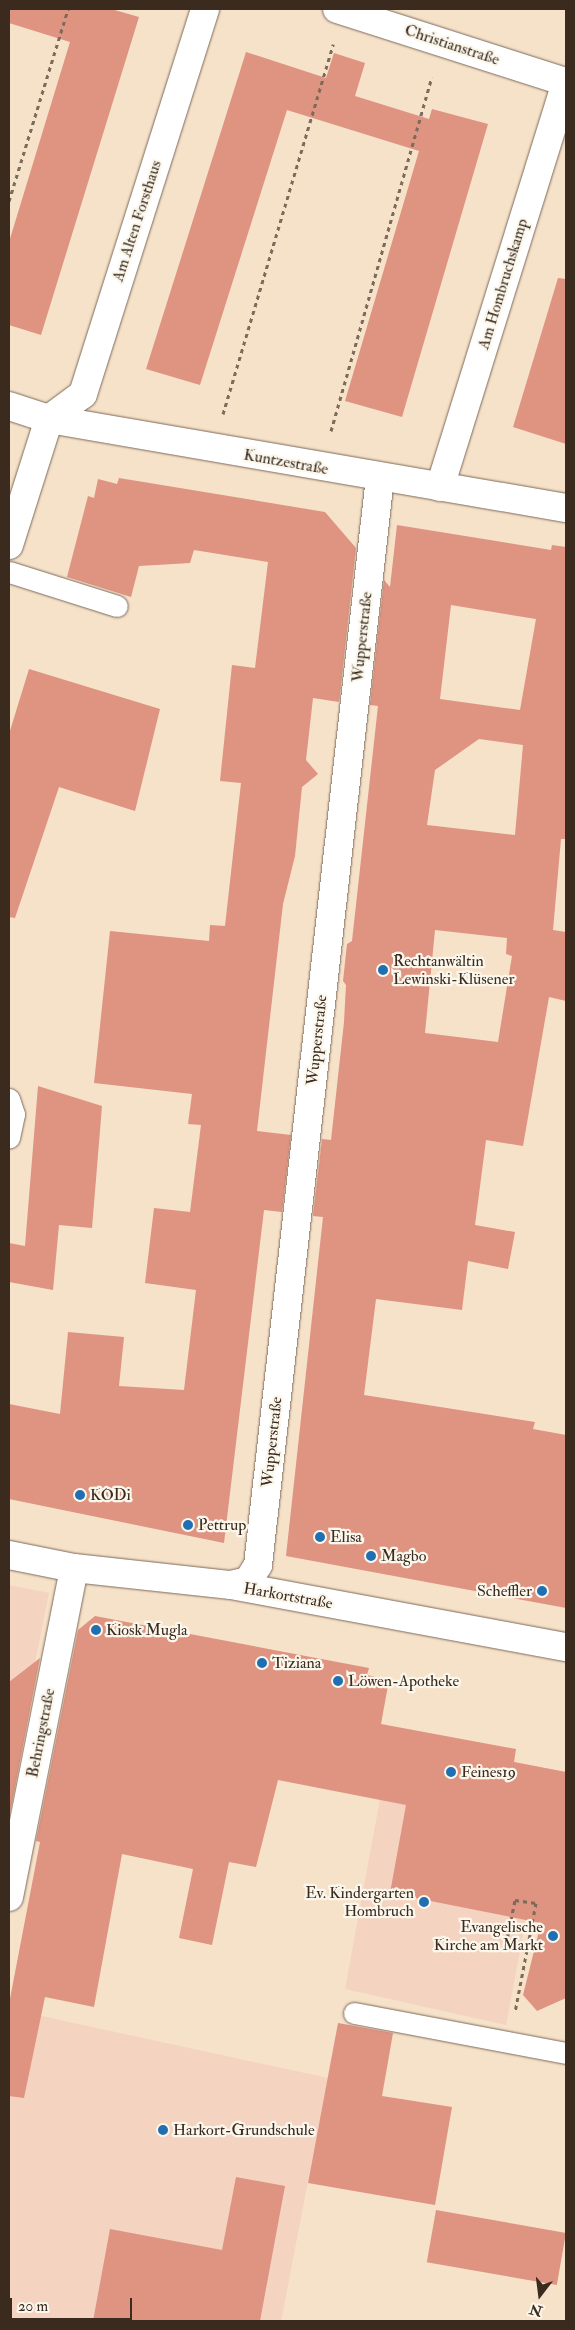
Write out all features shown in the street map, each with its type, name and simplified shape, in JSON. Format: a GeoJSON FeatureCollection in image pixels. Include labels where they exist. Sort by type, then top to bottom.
{"type":"FeatureCollection","features":[{"type":"Feature","properties":{"kind":"street","name":"Am Alten Forsthaus"},"geometry":{"type":"LineString","coordinates":[[49,419],[82,394],[205,9]]}},
{"type":"Feature","properties":{"kind":"street","name":"Christianstraße"},"geometry":{"type":"LineString","coordinates":[[340,10],[566,82]]}},
{"type":"Feature","properties":{"kind":"street","name":"Am Hombruchskamp"},"geometry":{"type":"LineString","coordinates":[[440,487],[566,82]]}},
{"type":"Feature","properties":{"kind":"street","name":"Kuntzestraße"},"geometry":{"type":"LineString","coordinates":[[9,406],[49,419],[321,468],[566,508]]}},
{"type":"Feature","properties":{"kind":"street"},"geometry":{"type":"LineString","coordinates":[[9,545],[49,419]]}},
{"type":"Feature","properties":{"kind":"street","name":"Wupperstraße"},"geometry":{"type":"LineString","coordinates":[[231,1585],[248,1581],[258,1565],[380,478]]}},
{"type":"Feature","properties":{"kind":"street","name":"Harkortstraße"},"geometry":{"type":"LineString","coordinates":[[9,1555],[74,1568],[231,1585],[566,1647]]}},
{"type":"Feature","properties":{"kind":"street","name":"Behringstraße"},"geometry":{"type":"LineString","coordinates":[[9,1897],[74,1568]]}},
{"type":"Feature","properties":{"kind":"lane"},"geometry":{"type":"LineString","coordinates":[[9,572],[117,606]]}},
{"type":"Feature","properties":{"kind":"lane"},"geometry":{"type":"LineString","coordinates":[[9,1099],[14,1114],[9,1137]]}},
{"type":"Feature","properties":{"kind":"lane"},"geometry":{"type":"LineString","coordinates":[[354,2013],[566,2052]]}},
{"type":"Feature","properties":{"kind":"path"},"geometry":{"type":"LineString","coordinates":[[9,201],[68,9]]}},
{"type":"Feature","properties":{"kind":"path"},"geometry":{"type":"LineString","coordinates":[[213,448],[340,10]]}},
{"type":"Feature","properties":{"kind":"path"},"geometry":{"type":"LineString","coordinates":[[321,468],[442,42]]}},
{"type":"Feature","properties":{"kind":"path"},"geometry":{"type":"LineString","coordinates":[[506,1944],[515,1900],[536,1904],[509,2042]]}},
{"type":"Feature","properties":{"kind":"shaded area"},"geometry":{"type":"Polygon","coordinates":[[[9,1585],[49,1593],[26,1707],[9,1703],[9,1585]]]}},
{"type":"Feature","properties":{"kind":"shaded area","name":"Ev. Kindergarten Hombruch"},"geometry":{"type":"Polygon","coordinates":[[[514,1762],[566,1772],[566,1808],[539,1803],[526,1919],[506,2025],[345,1989],[380,1799],[514,1762]]]}},
{"type":"Feature","properties":{"kind":"shaded area","name":"Harkort-Grundschule"},"geometry":{"type":"Polygon","coordinates":[[[9,2009],[328,2078],[281,2321],[9,2321],[9,2009]]]}},
{"type":"Feature","properties":{"kind":"building"},"geometry":{"type":"Polygon","coordinates":[[[9,9],[111,9],[139,17],[41,335],[9,325],[9,242],[70,42],[9,23],[9,9]]]}},
{"type":"Feature","properties":{"kind":"building"},"geometry":{"type":"Polygon","coordinates":[[[246,52],[326,78],[334,53],[365,63],[355,96],[429,119],[432,109],[488,124],[402,417],[345,401],[419,151],[287,110],[200,385],[146,369],[246,52]]]}},
{"type":"Feature","properties":{"kind":"building"},"geometry":{"type":"Polygon","coordinates":[[[558,278],[566,279],[566,444],[513,427],[558,278]]]}},
{"type":"Feature","properties":{"kind":"building"},"geometry":{"type":"Polygon","coordinates":[[[119,478],[325,512],[356,548],[339,702],[313,698],[306,760],[318,774],[302,787],[295,856],[283,904],[257,1131],[291,1135],[282,1212],[264,1210],[224,1543],[9,1499],[9,1404],[60,1414],[68,1332],[124,1337],[119,1386],[184,1390],[196,1290],[145,1283],[154,1208],[190,1212],[201,1125],[188,1124],[192,1094],[94,1083],[110,931],[209,941],[210,925],[225,926],[241,783],[220,781],[232,665],[255,668],[268,562],[194,550],[190,563],[139,566],[131,597],[67,577],[88,496],[94,498],[98,479],[117,484],[119,478]]]}},
{"type":"Feature","properties":{"kind":"building"},"geometry":{"type":"Polygon","coordinates":[[[397,525],[551,550],[552,545],[566,547],[566,839],[561,839],[553,930],[566,932],[566,1001],[549,997],[523,1146],[486,1140],[475,1225],[515,1232],[508,1269],[468,1261],[462,1310],[376,1299],[364,1395],[535,1422],[533,1429],[566,1435],[566,1608],[286,1556],[323,1217],[313,1216],[322,1139],[331,1140],[344,1022],[346,985],[343,981],[347,944],[352,941],[378,706],[370,705],[384,580],[390,587],[397,525]],[[451,605],[440,699],[520,710],[536,619],[451,605]],[[479,739],[435,770],[427,825],[515,835],[523,745],[479,739]],[[435,930],[425,1033],[498,1042],[512,956],[506,954],[507,938],[435,930]]]}},
{"type":"Feature","properties":{"kind":"building"},"geometry":{"type":"Polygon","coordinates":[[[29,669],[160,709],[135,811],[59,787],[15,918],[9,917],[9,734],[29,669]]]}},
{"type":"Feature","properties":{"kind":"building"},"geometry":{"type":"Polygon","coordinates":[[[38,1086],[102,1106],[92,1228],[59,1225],[53,1290],[9,1282],[9,1243],[25,1246],[38,1086]]]}},
{"type":"Feature","properties":{"kind":"building"},"geometry":{"type":"Polygon","coordinates":[[[95,1616],[369,1668],[367,1675],[389,1680],[381,1724],[516,1749],[514,1762],[566,1772],[566,1998],[537,2011],[523,1995],[541,1923],[390,1893],[406,1805],[278,1780],[256,1867],[229,1862],[212,1945],[179,1938],[193,1869],[122,1854],[94,2007],[45,1997],[24,2098],[9,2096],[9,2004],[40,1842],[36,1841],[78,1630],[95,1616]]]}},
{"type":"Feature","properties":{"kind":"building"},"geometry":{"type":"Polygon","coordinates":[[[40,1658],[9,1818],[9,1682],[40,1658]]]}},
{"type":"Feature","properties":{"kind":"building"},"geometry":{"type":"Polygon","coordinates":[[[338,2023],[393,2033],[382,2096],[452,2107],[435,2205],[308,2183],[338,2023]]]}},
{"type":"Feature","properties":{"kind":"building"},"geometry":{"type":"Polygon","coordinates":[[[236,2177],[285,2186],[260,2321],[93,2321],[110,2229],[222,2250],[236,2177]]]}},
{"type":"Feature","properties":{"kind":"building"},"geometry":{"type":"Polygon","coordinates":[[[436,2210],[566,2233],[557,2285],[427,2262],[436,2210]]]}},
{"type":"Feature","properties":{"kind":"place","name":"Rechtanwältin Lewinski-Klüsener"},"geometry":{"type":"Point","coordinates":[383,970]}},
{"type":"Feature","properties":{"kind":"place","name":"KODi"},"geometry":{"type":"Point","coordinates":[80,1495]}},
{"type":"Feature","properties":{"kind":"place","name":"Pettrup"},"geometry":{"type":"Point","coordinates":[188,1525]}},
{"type":"Feature","properties":{"kind":"place","name":"Elisa"},"geometry":{"type":"Point","coordinates":[320,1537]}},
{"type":"Feature","properties":{"kind":"place","name":"Magbo"},"geometry":{"type":"Point","coordinates":[371,1556]}},
{"type":"Feature","properties":{"kind":"place","name":"Scheffler"},"geometry":{"type":"Point","coordinates":[542,1591]}},
{"type":"Feature","properties":{"kind":"place","name":"Kiosk Mugla"},"geometry":{"type":"Point","coordinates":[96,1630]}},
{"type":"Feature","properties":{"kind":"place","name":"Tiziana"},"geometry":{"type":"Point","coordinates":[262,1663]}},
{"type":"Feature","properties":{"kind":"place","name":"Löwen-Apotheke"},"geometry":{"type":"Point","coordinates":[338,1681]}},
{"type":"Feature","properties":{"kind":"place","name":"Feines19"},"geometry":{"type":"Point","coordinates":[451,1772]}},
{"type":"Feature","properties":{"kind":"place","name":"Ev. Kindergarten Hombruch"},"geometry":{"type":"Point","coordinates":[424,1902]}},
{"type":"Feature","properties":{"kind":"place","name":"Evangelische Kirche am Markt"},"geometry":{"type":"Point","coordinates":[553,1936]}},
{"type":"Feature","properties":{"kind":"place","name":"Harkort-Grundschule"},"geometry":{"type":"Point","coordinates":[163,2130]}}]}
